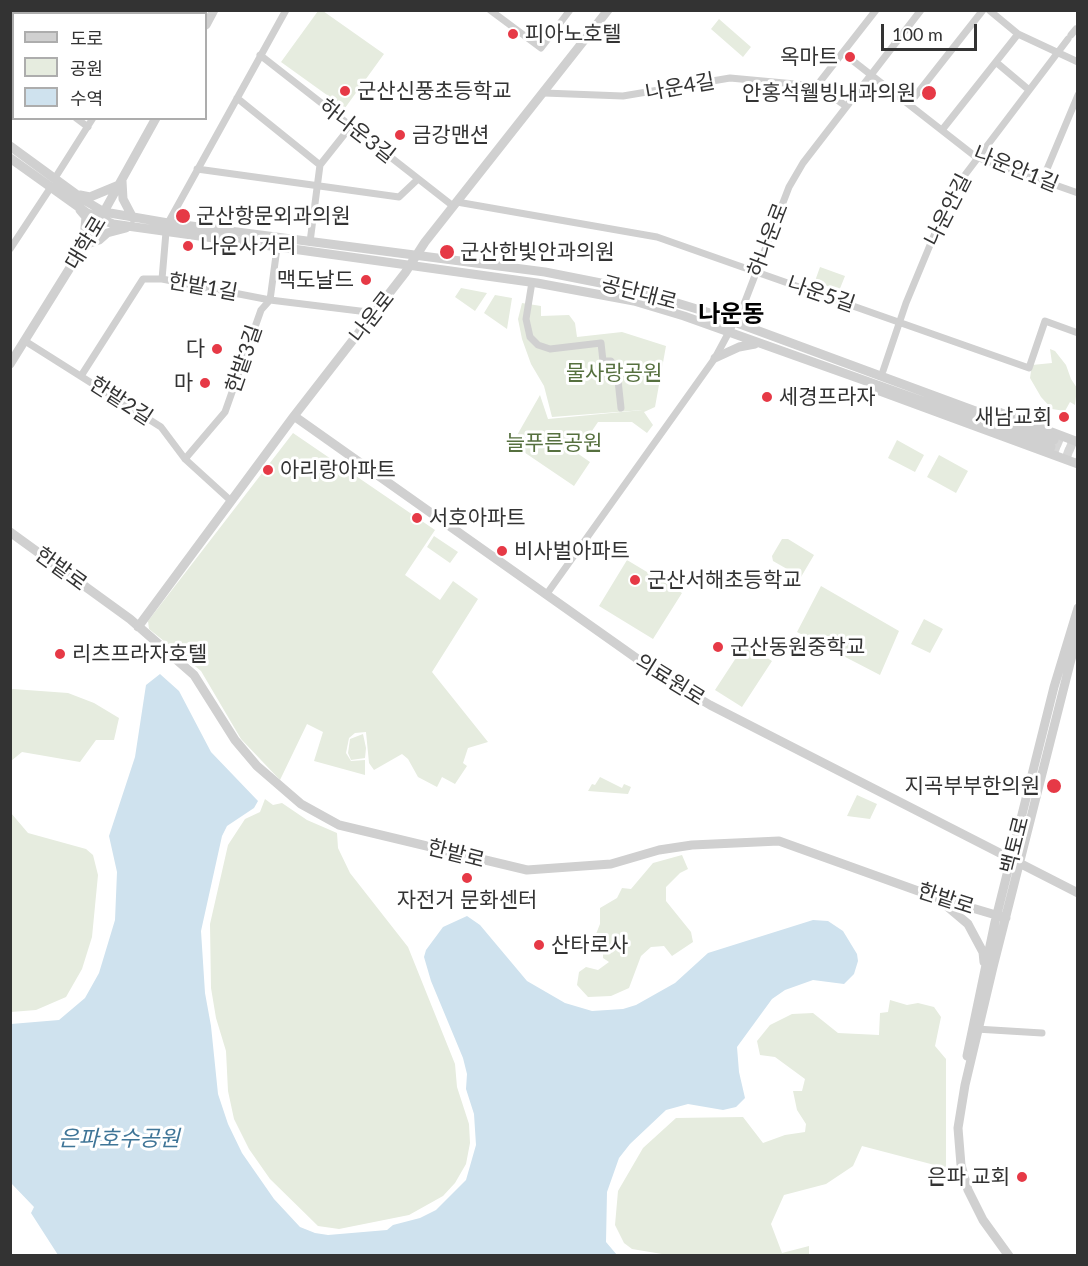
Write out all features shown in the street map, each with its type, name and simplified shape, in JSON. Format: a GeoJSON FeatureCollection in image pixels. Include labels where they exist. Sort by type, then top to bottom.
{"type":"FeatureCollection","features":[{"type":"Feature","properties":{"kind":"street"},"geometry":{"type":"LineString","coordinates":[[162,279],[167,228],[197,169],[286,10]]}},
{"type":"Feature","properties":{"kind":"street"},"geometry":{"type":"LineString","coordinates":[[490,10],[541,48],[570,10]]}},
{"type":"Feature","properties":{"kind":"street","name":"나운로"},"geometry":{"type":"LineString","coordinates":[[138,627],[294,416],[376,313],[416,255],[608,10]]}},
{"type":"Feature","properties":{"kind":"street"},"geometry":{"type":"LineString","coordinates":[[815,88],[876,10]]}},
{"type":"Feature","properties":{"kind":"street","name":"하나운로"},"geometry":{"type":"LineString","coordinates":[[546,595],[716,358],[756,271],[789,187],[846,106],[921,10]]}},
{"type":"Feature","properties":{"kind":"street"},"geometry":{"type":"LineString","coordinates":[[909,104],[983,10]]}},
{"type":"Feature","properties":{"kind":"street"},"geometry":{"type":"LineString","coordinates":[[989,10],[1018,34],[1077,62]]}},
{"type":"Feature","properties":{"kind":"street"},"geometry":{"type":"LineString","coordinates":[[942,130],[1018,34]]}},
{"type":"Feature","properties":{"kind":"street","name":"나운안길"},"geometry":{"type":"LineString","coordinates":[[884,371],[943,209],[976,157],[1072,34]]}},
{"type":"Feature","properties":{"kind":"street","name":"나운안1길"},"geometry":{"type":"LineString","coordinates":[[843,53],[976,157],[1077,193]]}},
{"type":"Feature","properties":{"kind":"street","name":"하나운3길"},"geometry":{"type":"LineString","coordinates":[[260,55],[418,179],[455,204]]}},
{"type":"Feature","properties":{"kind":"street"},"geometry":{"type":"LineString","coordinates":[[996,63],[1029,90]]}},
{"type":"Feature","properties":{"kind":"street","name":"나운4길"},"geometry":{"type":"LineString","coordinates":[[544,93],[623,96],[730,78],[815,88],[846,106]]}},
{"type":"Feature","properties":{"kind":"street"},"geometry":{"type":"LineString","coordinates":[[1045,182],[1047,168],[1077,95]]}},
{"type":"Feature","properties":{"kind":"street"},"geometry":{"type":"LineString","coordinates":[[237,98],[320,165]]}},
{"type":"Feature","properties":{"kind":"street"},"geometry":{"type":"LineString","coordinates":[[79,120],[88,127]]}},
{"type":"Feature","properties":{"kind":"street"},"geometry":{"type":"LineString","coordinates":[[55,178],[92,120]]}},
{"type":"Feature","properties":{"kind":"street","name":"대학로"},"geometry":{"type":"LineString","coordinates":[[10,364],[15,349],[25,341],[102,216],[155,120]]}},
{"type":"Feature","properties":{"kind":"street"},"geometry":{"type":"LineString","coordinates":[[310,242],[320,165],[351,126]]}},
{"type":"Feature","properties":{"kind":"street","name":"공단대로"},"geometry":{"type":"LineString","coordinates":[[10,146],[102,216]]}},
{"type":"Feature","properties":{"kind":"street","name":"공단대로"},"geometry":{"type":"LineString","coordinates":[[10,158],[77,206],[102,216],[132,222],[277,248],[532,282],[634,301],[1053,444],[734,322],[674,301],[586,279],[310,242],[167,228]]}},
{"type":"Feature","properties":{"kind":"street"},"geometry":{"type":"LineString","coordinates":[[197,169],[399,197],[418,179]]}},
{"type":"Feature","properties":{"kind":"street"},"geometry":{"type":"LineString","coordinates":[[76,194],[90,197],[121,182],[123,200],[132,222],[83,247]]}},
{"type":"Feature","properties":{"kind":"street"},"geometry":{"type":"LineString","coordinates":[[10,249],[51,188]]}},
{"type":"Feature","properties":{"kind":"street","name":"나운5길"},"geometry":{"type":"LineString","coordinates":[[455,204],[657,237],[1029,368],[1045,321],[1077,333]]}},
{"type":"Feature","properties":{"kind":"street"},"geometry":{"type":"LineString","coordinates":[[77,206],[87,222],[83,247]]}},
{"type":"Feature","properties":{"kind":"street"},"geometry":{"type":"LineString","coordinates":[[10,231],[19,236]]}},
{"type":"Feature","properties":{"kind":"street","name":"한밭3길"},"geometry":{"type":"LineString","coordinates":[[185,459],[225,412],[261,310],[270,300],[277,248]]}},
{"type":"Feature","properties":{"kind":"street","name":"한밭1길"},"geometry":{"type":"LineString","coordinates":[[81,376],[143,279],[162,279],[270,300],[376,313]]}},
{"type":"Feature","properties":{"kind":"street"},"geometry":{"type":"LineString","coordinates":[[532,282],[526,319],[530,337],[538,345],[550,349],[601,344],[603,361],[611,362],[615,367],[621,408]]}},
{"type":"Feature","properties":{"kind":"street","name":"한밭2길"},"geometry":{"type":"LineString","coordinates":[[25,341],[161,427],[185,459],[231,500]]}},
{"type":"Feature","properties":{"kind":"street"},"geometry":{"type":"LineString","coordinates":[[786,342],[884,371],[1077,442]]}},
{"type":"Feature","properties":{"kind":"street"},"geometry":{"type":"LineString","coordinates":[[716,358],[739,346],[763,345],[1077,464]]}},
{"type":"Feature","properties":{"kind":"street","name":"의료원로"},"geometry":{"type":"LineString","coordinates":[[294,416],[663,677],[710,705],[1077,893]]}},
{"type":"Feature","properties":{"kind":"street","name":"한밭로"},"geometry":{"type":"LineString","coordinates":[[10,532],[138,627],[194,675],[235,740],[271,780],[307,809],[339,825],[527,870],[611,864],[659,850],[692,845],[778,841],[935,897],[1001,916]]}},
{"type":"Feature","properties":{"kind":"street","name":"백토로"},"geometry":{"type":"LineString","coordinates":[[1016,861],[1054,687],[1077,608]]}},
{"type":"Feature","properties":{"kind":"street","name":"백토로"},"geometry":{"type":"LineString","coordinates":[[1009,1256],[983,1220],[964,1178],[957,1141],[983,974],[1001,916],[1077,632]]}},
{"type":"Feature","properties":{"kind":"street"},"geometry":{"type":"LineString","coordinates":[[935,897],[968,924],[983,952],[983,974]]}},
{"type":"Feature","properties":{"kind":"street","name":"백토로"},"geometry":{"type":"LineString","coordinates":[[975,1029],[1001,916]]}},
{"type":"Feature","properties":{"kind":"street"},"geometry":{"type":"LineString","coordinates":[[975,1029],[1042,1033]]}},
{"type":"Feature","properties":{"kind":"green space"},"geometry":{"type":"Polygon","coordinates":[[[318,11],[323,11],[384,54],[345,108],[281,62],[318,11]]]}},
{"type":"Feature","properties":{"kind":"green space"},"geometry":{"type":"Polygon","coordinates":[[[719,19],[751,47],[743,57],[711,29],[719,19]]]}},
{"type":"Feature","properties":{"kind":"green space"},"geometry":{"type":"Polygon","coordinates":[[[820,267],[845,276],[839,291],[815,281],[820,267]]]}},
{"type":"Feature","properties":{"kind":"green space"},"geometry":{"type":"Polygon","coordinates":[[[461,288],[487,293],[475,311],[455,297],[461,288]]]}},
{"type":"Feature","properties":{"kind":"green space"},"geometry":{"type":"Polygon","coordinates":[[[495,295],[512,298],[507,329],[484,313],[495,295]]]}},
{"type":"Feature","properties":{"kind":"green space","name":"물사랑공원"},"geometry":{"type":"Polygon","coordinates":[[[522,303],[541,306],[541,316],[569,315],[575,323],[577,337],[622,332],[666,346],[655,407],[644,412],[653,425],[647,433],[632,422],[598,422],[577,453],[590,462],[574,486],[512,444],[540,395],[548,419],[643,410],[552,417],[544,386],[531,364],[522,339],[518,319],[522,303]]]}},
{"type":"Feature","properties":{"kind":"green space"},"geometry":{"type":"Polygon","coordinates":[[[1050,349],[1055,351],[1066,365],[1077,388],[1075,405],[1070,402],[1065,411],[1052,409],[1041,397],[1030,378],[1032,365],[1052,363],[1050,349]]]}},
{"type":"Feature","properties":{"kind":"green space"},"geometry":{"type":"Polygon","coordinates":[[[293,433],[435,530],[405,575],[440,600],[453,581],[478,599],[432,672],[488,742],[468,748],[463,763],[467,766],[455,784],[442,777],[437,787],[418,777],[408,759],[402,754],[374,770],[369,763],[366,732],[355,733],[349,738],[346,753],[351,761],[365,760],[365,775],[314,761],[323,732],[307,724],[280,780],[241,739],[201,671],[149,629],[148,621],[293,433]]]}},
{"type":"Feature","properties":{"kind":"green space"},"geometry":{"type":"Polygon","coordinates":[[[897,440],[924,455],[915,472],[888,458],[897,440]]]}},
{"type":"Feature","properties":{"kind":"green space"},"geometry":{"type":"Polygon","coordinates":[[[939,455],[968,471],[956,493],[927,477],[939,455]]]}},
{"type":"Feature","properties":{"kind":"green space"},"geometry":{"type":"Polygon","coordinates":[[[434,536],[458,552],[450,563],[427,547],[434,536]]]}},
{"type":"Feature","properties":{"kind":"green space"},"geometry":{"type":"Polygon","coordinates":[[[782,539],[788,539],[814,555],[801,577],[773,561],[772,556],[782,539]]]}},
{"type":"Feature","properties":{"kind":"green space"},"geometry":{"type":"Polygon","coordinates":[[[627,560],[682,593],[653,639],[599,606],[627,560]]]}},
{"type":"Feature","properties":{"kind":"green space"},"geometry":{"type":"Polygon","coordinates":[[[821,586],[899,631],[880,675],[797,632],[821,586]]]}},
{"type":"Feature","properties":{"kind":"green space"},"geometry":{"type":"Polygon","coordinates":[[[924,619],[943,629],[930,653],[911,644],[924,619]]]}},
{"type":"Feature","properties":{"kind":"green space"},"geometry":{"type":"Polygon","coordinates":[[[745,644],[772,661],[742,707],[715,690],[745,644]]]}},
{"type":"Feature","properties":{"kind":"green space"},"geometry":{"type":"Polygon","coordinates":[[[10,690],[68,693],[94,703],[119,718],[114,740],[96,740],[80,762],[22,752],[11,761],[10,690]]]}},
{"type":"Feature","properties":{"kind":"green space"},"geometry":{"type":"Polygon","coordinates":[[[363,734],[366,748],[365,758],[351,760],[348,753],[350,739],[363,734]]]}},
{"type":"Feature","properties":{"kind":"green space"},"geometry":{"type":"Polygon","coordinates":[[[600,777],[622,788],[624,784],[631,787],[628,794],[588,791],[600,777]]]}},
{"type":"Feature","properties":{"kind":"green space"},"geometry":{"type":"Polygon","coordinates":[[[857,795],[877,804],[870,819],[847,816],[857,795]]]}},
{"type":"Feature","properties":{"kind":"green space"},"geometry":{"type":"Polygon","coordinates":[[[265,799],[273,805],[282,803],[307,820],[337,833],[338,848],[350,873],[408,947],[455,1064],[457,1087],[469,1124],[470,1143],[466,1164],[455,1183],[443,1196],[409,1215],[339,1229],[318,1226],[270,1179],[249,1149],[234,1119],[228,1091],[226,1051],[216,1018],[211,988],[210,924],[228,845],[245,819],[260,812],[265,799]]]}},
{"type":"Feature","properties":{"kind":"green space"},"geometry":{"type":"Polygon","coordinates":[[[11,813],[28,833],[86,849],[93,855],[98,875],[92,937],[82,969],[66,997],[36,1010],[11,1012],[11,813]]]}},
{"type":"Feature","properties":{"kind":"green space"},"geometry":{"type":"Polygon","coordinates":[[[682,855],[688,869],[680,873],[666,887],[666,901],[691,932],[693,942],[672,956],[664,946],[651,947],[641,956],[629,988],[611,996],[588,997],[577,985],[579,972],[586,967],[598,970],[609,962],[603,958],[603,946],[594,939],[600,924],[600,908],[617,898],[622,888],[631,889],[653,863],[682,855]]]}},
{"type":"Feature","properties":{"kind":"green space"},"geometry":{"type":"Polygon","coordinates":[[[890,1000],[907,1005],[918,1003],[934,1007],[941,1017],[935,1046],[946,1059],[946,1168],[862,1146],[853,1166],[826,1184],[784,1195],[771,1224],[782,1253],[809,1246],[809,1255],[668,1255],[632,1249],[624,1243],[615,1225],[618,1191],[643,1148],[676,1118],[743,1117],[763,1143],[785,1135],[805,1132],[806,1124],[797,1110],[793,1091],[802,1091],[805,1079],[775,1057],[760,1055],[757,1041],[770,1025],[792,1014],[813,1013],[838,1033],[879,1035],[880,1013],[888,1012],[890,1000]]]}},
{"type":"Feature","properties":{"kind":"water","name":"은파호수공원"},"geometry":{"type":"Polygon","coordinates":[[[160,674],[179,691],[211,752],[258,801],[254,808],[227,826],[222,836],[201,931],[205,993],[218,1094],[228,1124],[242,1153],[274,1199],[300,1227],[328,1235],[387,1230],[393,1225],[420,1218],[436,1210],[466,1180],[476,1145],[474,1114],[466,1089],[467,1074],[424,957],[426,950],[443,927],[467,916],[480,925],[527,981],[565,1003],[592,1011],[623,1009],[636,1005],[675,983],[708,953],[813,920],[828,921],[843,931],[857,954],[858,961],[854,974],[844,984],[813,980],[785,990],[772,999],[737,1047],[739,1072],[745,1098],[736,1107],[723,1110],[688,1104],[666,1110],[630,1144],[619,1158],[607,1192],[606,1242],[617,1255],[58,1255],[31,1213],[34,1207],[11,1183],[11,1024],[59,1020],[85,998],[99,973],[115,920],[117,872],[109,836],[135,757],[146,685],[160,674]]]}},
{"type":"Feature","properties":{"kind":"tunnel"},"geometry":{"type":"LineString","coordinates":[[1054,440],[1078,450]]}},
{"type":"Feature","properties":{"kind":"tunnel"},"geometry":{"type":"LineString","coordinates":[[1051,447],[1078,457]]}},
{"type":"Feature","properties":{"kind":"place","name":"피아노호텔"},"geometry":{"type":"Point","coordinates":[513,34]}},
{"type":"Feature","properties":{"kind":"place","name":"옥마트"},"geometry":{"type":"Point","coordinates":[850,57]}},
{"type":"Feature","properties":{"kind":"place","name":"군산신풍초등학교"},"geometry":{"type":"Point","coordinates":[345,91]}},
{"type":"Feature","properties":{"kind":"place","name":"안홍석웰빙내과의원"},"geometry":{"type":"Point","coordinates":[929,93]}},
{"type":"Feature","properties":{"kind":"place","name":"금강맨션"},"geometry":{"type":"Point","coordinates":[400,135]}},
{"type":"Feature","properties":{"kind":"place","name":"군산항문외과의원"},"geometry":{"type":"Point","coordinates":[183,216]}},
{"type":"Feature","properties":{"kind":"place","name":"나운사거리"},"geometry":{"type":"Point","coordinates":[188,246]}},
{"type":"Feature","properties":{"kind":"place","name":"군산한빛안과의원"},"geometry":{"type":"Point","coordinates":[447,252]}},
{"type":"Feature","properties":{"kind":"place","name":"맥도날드"},"geometry":{"type":"Point","coordinates":[366,280]}},
{"type":"Feature","properties":{"kind":"place","name":"다"},"geometry":{"type":"Point","coordinates":[217,349]}},
{"type":"Feature","properties":{"kind":"place","name":"마"},"geometry":{"type":"Point","coordinates":[205,383]}},
{"type":"Feature","properties":{"kind":"place","name":"세경프라자"},"geometry":{"type":"Point","coordinates":[767,397]}},
{"type":"Feature","properties":{"kind":"place","name":"새남교회"},"geometry":{"type":"Point","coordinates":[1064,417]}},
{"type":"Feature","properties":{"kind":"place","name":"아리랑아파트"},"geometry":{"type":"Point","coordinates":[268,470]}},
{"type":"Feature","properties":{"kind":"place","name":"서호아파트"},"geometry":{"type":"Point","coordinates":[417,518]}},
{"type":"Feature","properties":{"kind":"place","name":"비사벌아파트"},"geometry":{"type":"Point","coordinates":[502,551]}},
{"type":"Feature","properties":{"kind":"place","name":"군산서해초등학교"},"geometry":{"type":"Point","coordinates":[635,580]}},
{"type":"Feature","properties":{"kind":"place","name":"군산동원중학교"},"geometry":{"type":"Point","coordinates":[718,647]}},
{"type":"Feature","properties":{"kind":"place","name":"리츠프라자호텔"},"geometry":{"type":"Point","coordinates":[60,654]}},
{"type":"Feature","properties":{"kind":"place","name":"지곡부부한의원"},"geometry":{"type":"Point","coordinates":[1054,786]}},
{"type":"Feature","properties":{"kind":"place","name":"자전거 문화센터"},"geometry":{"type":"Point","coordinates":[467,878]}},
{"type":"Feature","properties":{"kind":"place","name":"산타로사"},"geometry":{"type":"Point","coordinates":[539,945]}},
{"type":"Feature","properties":{"kind":"place","name":"은파 교회"},"geometry":{"type":"Point","coordinates":[1022,1177]}},
{"type":"Feature","properties":{"kind":"district","name":"나운동"},"geometry":{"type":"Point","coordinates":[731,314]}},
{"type":"Feature","properties":{"kind":"park label","name":"늘푸른공원"},"geometry":{"type":"Point","coordinates":[554,443]}}]}
